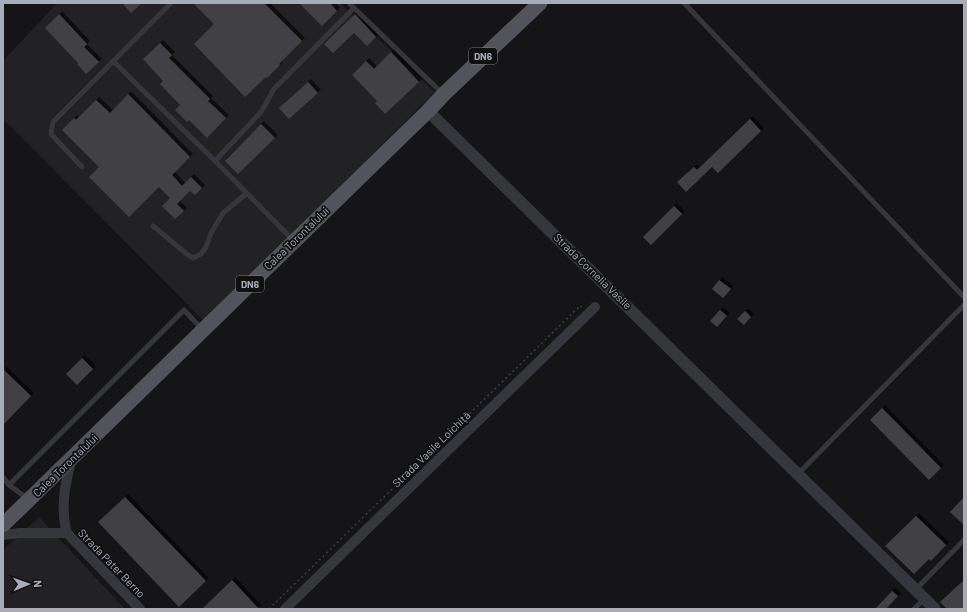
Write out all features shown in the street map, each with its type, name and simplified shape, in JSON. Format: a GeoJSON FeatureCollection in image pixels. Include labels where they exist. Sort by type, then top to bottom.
{"type":"FeatureCollection","features":[{"type":"Feature","properties":{"kind":"main road","name":"Calea Torontalului"},"geometry":{"type":"LineString","coordinates":[[3,525],[444,94],[540,3]]}},
{"type":"Feature","properties":{"kind":"street","name":"Strada Cornelia Vasile"},"geometry":{"type":"LineString","coordinates":[[428,111],[935,609]]}},
{"type":"Feature","properties":{"kind":"street","name":"Strada Vasile Loichiță"},"geometry":{"type":"LineString","coordinates":[[285,609],[595,306]]}},
{"type":"Feature","properties":{"kind":"street","name":"Strada Pater Berno"},"geometry":{"type":"LineString","coordinates":[[72,458],[66,480],[63,503],[63,522],[66,533],[140,609]]}},
{"type":"Feature","properties":{"kind":"street","name":"Strada Pater Berno"},"geometry":{"type":"LineString","coordinates":[[3,535],[20,533],[66,533]]}},
{"type":"Feature","properties":{"kind":"lane"},"geometry":{"type":"LineString","coordinates":[[82,167],[51,134],[53,122],[171,3]]}},
{"type":"Feature","properties":{"kind":"lane"},"geometry":{"type":"LineString","coordinates":[[349,3],[444,94]]}},
{"type":"Feature","properties":{"kind":"lane"},"geometry":{"type":"LineString","coordinates":[[684,3],[964,297]]}},
{"type":"Feature","properties":{"kind":"lane"},"geometry":{"type":"LineString","coordinates":[[215,160],[261,112],[274,89],[354,8]]}},
{"type":"Feature","properties":{"kind":"lane"},"geometry":{"type":"LineString","coordinates":[[113,61],[215,160],[246,194],[294,240]]}},
{"type":"Feature","properties":{"kind":"lane"},"geometry":{"type":"LineString","coordinates":[[153,226],[193,258],[201,254],[206,247],[211,233],[223,213],[246,194]]}},
{"type":"Feature","properties":{"kind":"lane"},"geometry":{"type":"LineString","coordinates":[[798,474],[964,305]]}},
{"type":"Feature","properties":{"kind":"lane"},"geometry":{"type":"LineString","coordinates":[[9,485],[184,310],[203,330]]}},
{"type":"Feature","properties":{"kind":"lane"},"geometry":{"type":"LineString","coordinates":[[3,477],[9,485],[29,500]]}},
{"type":"Feature","properties":{"kind":"lane"},"geometry":{"type":"LineString","coordinates":[[915,590],[964,540]]}},
{"type":"Feature","properties":{"kind":"lane"},"geometry":{"type":"LineString","coordinates":[[914,609],[924,598]]}},
{"type":"Feature","properties":{"kind":"shaded area"},"geometry":{"type":"Polygon","coordinates":[[[57,3],[340,3],[435,92],[204,321],[3,119],[3,61],[57,3]]]}},
{"type":"Feature","properties":{"kind":"shaded area"},"geometry":{"type":"Polygon","coordinates":[[[39,517],[125,609],[3,609],[3,550],[39,517]]]}},
{"type":"Feature","properties":{"kind":"building"},"geometry":{"type":"Polygon","coordinates":[[[122,3],[142,3],[131,13],[122,3]]]}},
{"type":"Feature","properties":{"kind":"building"},"geometry":{"type":"Polygon","coordinates":[[[193,3],[264,3],[302,41],[267,78],[266,77],[245,97],[194,44],[214,24],[193,3]]]}},
{"type":"Feature","properties":{"kind":"building"},"geometry":{"type":"Polygon","coordinates":[[[299,3],[330,3],[337,11],[322,26],[299,3]]]}},
{"type":"Feature","properties":{"kind":"building"},"geometry":{"type":"Polygon","coordinates":[[[59,14],[87,44],[84,47],[99,62],[86,74],[77,64],[78,63],[45,28],[59,14]]]}},
{"type":"Feature","properties":{"kind":"building"},"geometry":{"type":"Polygon","coordinates":[[[355,14],[376,37],[367,46],[354,33],[333,53],[324,44],[355,14]]]}},
{"type":"Feature","properties":{"kind":"building"},"geometry":{"type":"Polygon","coordinates":[[[160,43],[172,55],[169,58],[210,99],[208,101],[226,118],[207,138],[189,120],[187,122],[175,110],[180,105],[160,84],[163,81],[143,59],[160,43]]]}},
{"type":"Feature","properties":{"kind":"building"},"geometry":{"type":"Polygon","coordinates":[[[391,52],[419,82],[385,114],[375,103],[377,101],[352,75],[366,61],[374,69],[391,52]]]}},
{"type":"Feature","properties":{"kind":"building"},"geometry":{"type":"Polygon","coordinates":[[[308,82],[318,93],[289,119],[279,108],[308,82]]]}},
{"type":"Feature","properties":{"kind":"building"},"geometry":{"type":"Polygon","coordinates":[[[128,94],[190,157],[172,175],[182,186],[191,177],[202,188],[195,195],[190,191],[177,204],[184,211],[175,219],[162,206],[170,198],[159,187],[129,217],[89,177],[99,167],[62,130],[74,118],[76,120],[96,100],[110,113],[128,94]]]}},
{"type":"Feature","properties":{"kind":"building"},"geometry":{"type":"Polygon","coordinates":[[[750,119],[761,131],[718,173],[712,167],[686,192],[677,182],[694,167],[697,170],[750,119]]]}},
{"type":"Feature","properties":{"kind":"building"},"geometry":{"type":"Polygon","coordinates":[[[261,124],[275,138],[238,174],[225,161],[261,124]]]}},
{"type":"Feature","properties":{"kind":"building"},"geometry":{"type":"Polygon","coordinates":[[[674,206],[682,214],[651,245],[643,237],[674,206]]]}},
{"type":"Feature","properties":{"kind":"building"},"geometry":{"type":"Polygon","coordinates":[[[719,280],[731,289],[723,298],[712,289],[719,280]]]}},
{"type":"Feature","properties":{"kind":"building"},"geometry":{"type":"Polygon","coordinates":[[[720,310],[727,316],[717,327],[710,321],[720,310]]]}},
{"type":"Feature","properties":{"kind":"building"},"geometry":{"type":"Polygon","coordinates":[[[745,311],[751,317],[744,325],[737,319],[745,311]]]}},
{"type":"Feature","properties":{"kind":"building"},"geometry":{"type":"Polygon","coordinates":[[[82,358],[93,369],[77,385],[66,374],[82,358]]]}},
{"type":"Feature","properties":{"kind":"building"},"geometry":{"type":"Polygon","coordinates":[[[3,369],[31,396],[3,425],[3,369]]]}},
{"type":"Feature","properties":{"kind":"building"},"geometry":{"type":"Polygon","coordinates":[[[882,408],[941,468],[929,480],[870,420],[882,408]]]}},
{"type":"Feature","properties":{"kind":"building"},"geometry":{"type":"Polygon","coordinates":[[[125,497],[206,581],[179,607],[98,522],[125,497]]]}},
{"type":"Feature","properties":{"kind":"building"},"geometry":{"type":"Polygon","coordinates":[[[964,497],[964,525],[950,512],[964,497]]]}},
{"type":"Feature","properties":{"kind":"building"},"geometry":{"type":"Polygon","coordinates":[[[916,516],[946,545],[931,561],[929,559],[914,574],[885,546],[916,516]]]}},
{"type":"Feature","properties":{"kind":"building"},"geometry":{"type":"Polygon","coordinates":[[[232,580],[259,609],[202,609],[232,580]]]}},
{"type":"Feature","properties":{"kind":"building"},"geometry":{"type":"Polygon","coordinates":[[[964,580],[964,609],[947,609],[940,602],[964,580]]]}},
{"type":"Feature","properties":{"kind":"building"},"geometry":{"type":"Polygon","coordinates":[[[892,591],[898,596],[886,609],[875,609],[892,591]]]}}]}
